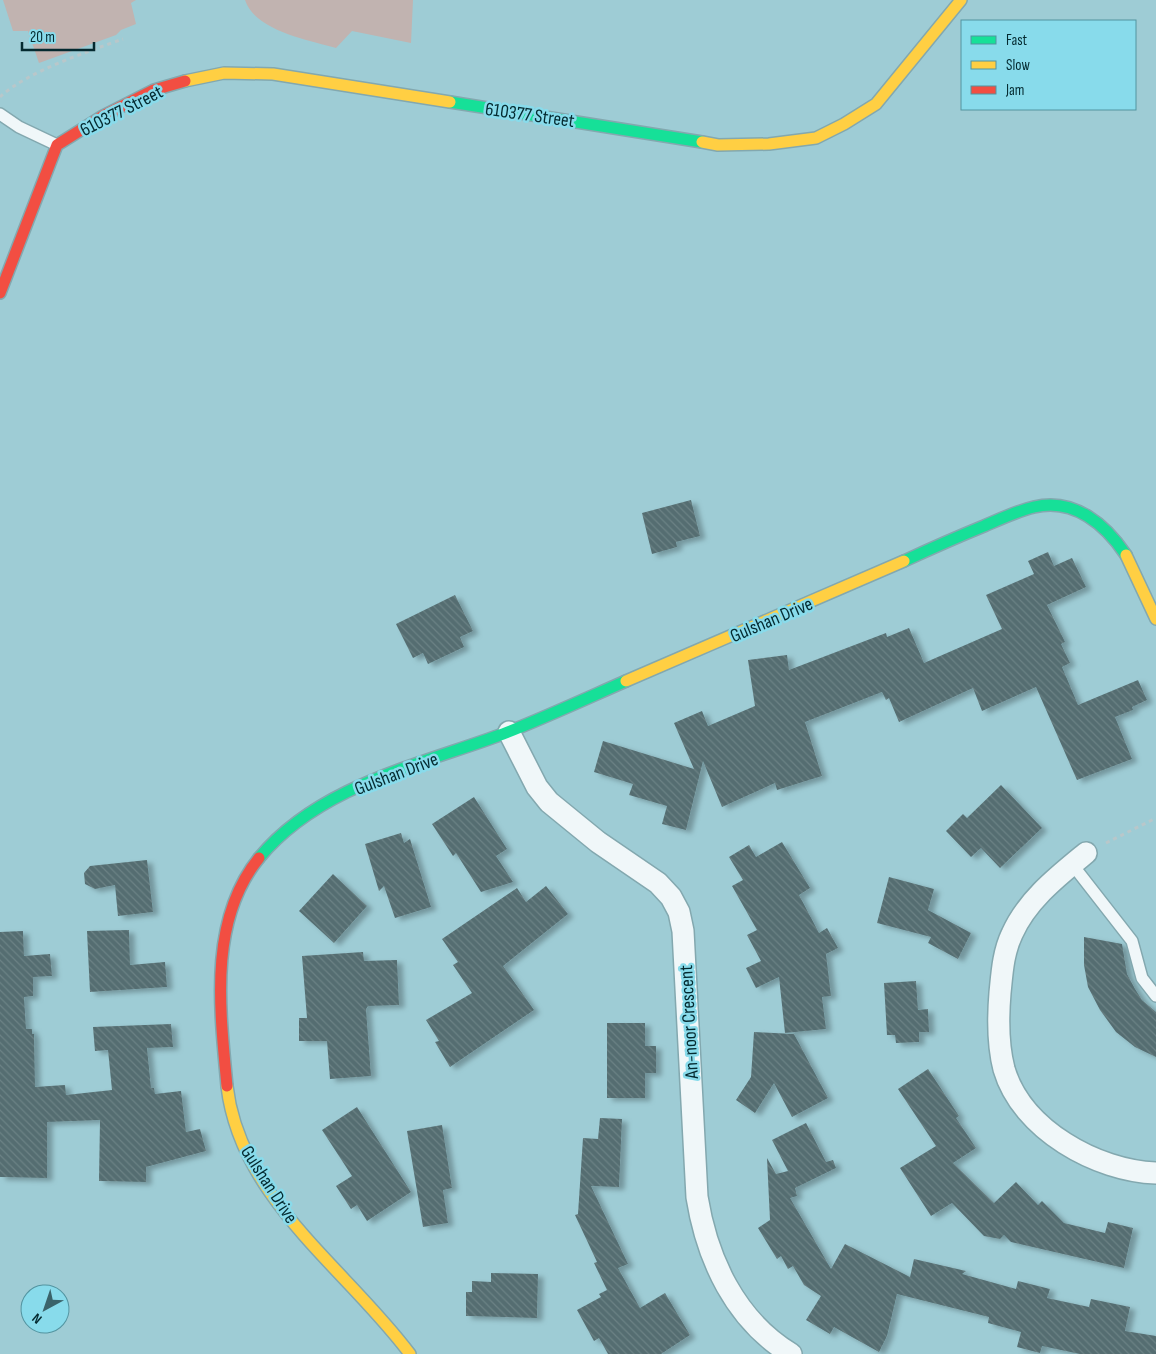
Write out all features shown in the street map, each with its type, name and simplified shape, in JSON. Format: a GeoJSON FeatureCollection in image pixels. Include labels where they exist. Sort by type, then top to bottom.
{"type":"FeatureCollection","features":[{"type":"Feature","properties":{"kind":"street","name":"610377 Street"},"geometry":{"type":"LineString","coordinates":[[57,145],[104,116],[154,90],[192,79],[224,73],[273,74],[718,145],[769,144],[816,138],[844,124],[876,104],[961,0]]}},
{"type":"Feature","properties":{"kind":"street"},"geometry":{"type":"LineString","coordinates":[[0,293],[57,145]]}},
{"type":"Feature","properties":{"kind":"street","name":"Gulshan Drive"},"geometry":{"type":"LineString","coordinates":[[410,1354],[377,1310],[310,1242],[276,1201],[252,1164],[236,1130],[227,1094],[222,982],[223,941],[230,908],[244,879],[269,848],[296,821],[384,774],[509,732],[1018,512],[1036,506],[1054,504],[1073,508],[1090,514],[1108,529],[1122,547],[1138,577],[1156,619]]}},
{"type":"Feature","properties":{"kind":"street","name":"An-noor Crescent"},"geometry":{"type":"LineString","coordinates":[[509,732],[537,787],[548,802],[598,842],[658,882],[671,897],[679,912],[683,931],[697,1197],[702,1228],[730,1293],[765,1335],[792,1354]]}},
{"type":"Feature","properties":{"kind":"street"},"geometry":{"type":"LineString","coordinates":[[1079,858],[1058,876],[1028,908],[1019,920],[1006,949],[998,1014],[1004,1068],[1023,1103],[1056,1138],[1098,1161],[1121,1169],[1156,1174]]}},
{"type":"Feature","properties":{"kind":"lane"},"geometry":{"type":"LineString","coordinates":[[0,114],[19,127],[57,145]]}},
{"type":"Feature","properties":{"kind":"lane"},"geometry":{"type":"LineString","coordinates":[[1079,858],[1132,941],[1142,978],[1156,996]]}},
{"type":"Feature","properties":{"kind":"path"},"geometry":{"type":"LineString","coordinates":[[0,97],[8,89],[65,60],[123,39]]}},
{"type":"Feature","properties":{"kind":"path"},"geometry":{"type":"LineString","coordinates":[[1079,858],[1156,818]]}},
{"type":"Feature","properties":{"kind":"shaded area"},"geometry":{"type":"Polygon","coordinates":[[[3,0],[136,0],[131,3],[136,24],[121,30],[116,35],[39,63],[28,31],[13,31],[3,0]]]}},
{"type":"Feature","properties":{"kind":"shaded area"},"geometry":{"type":"Polygon","coordinates":[[[245,0],[413,0],[411,43],[352,31],[336,48],[284,33],[271,27],[251,11],[245,0]]]}},
{"type":"Feature","properties":{"kind":"building"},"geometry":{"type":"Polygon","coordinates":[[[691,500],[700,536],[676,542],[677,547],[652,554],[642,513],[691,500]]]}},
{"type":"Feature","properties":{"kind":"building"},"geometry":{"type":"Polygon","coordinates":[[[1048,552],[1054,566],[1072,558],[1086,587],[1047,605],[1065,642],[1061,644],[1070,663],[1062,667],[1078,705],[1138,680],[1147,700],[1132,707],[1133,710],[1115,717],[1132,759],[1077,780],[1036,687],[982,711],[973,688],[899,722],[889,698],[886,700],[882,692],[805,722],[822,776],[777,790],[775,783],[722,807],[703,761],[686,830],[662,824],[667,806],[629,795],[633,784],[594,772],[603,741],[694,769],[674,723],[702,711],[708,726],[755,706],[748,660],[787,655],[789,670],[886,633],[887,637],[909,628],[924,663],[1002,629],[986,595],[1034,574],[1028,561],[1048,552]]]}},
{"type":"Feature","properties":{"kind":"building"},"geometry":{"type":"Polygon","coordinates":[[[455,595],[473,631],[460,637],[464,647],[428,664],[423,653],[413,658],[396,624],[455,595]]]}},
{"type":"Feature","properties":{"kind":"building"},"geometry":{"type":"Polygon","coordinates":[[[1001,785],[1042,828],[1000,868],[981,848],[971,857],[946,831],[963,814],[967,818],[1001,785]]]}},
{"type":"Feature","properties":{"kind":"building"},"geometry":{"type":"Polygon","coordinates":[[[474,797],[507,849],[496,856],[513,882],[481,892],[456,853],[453,856],[432,824],[474,797]]]}},
{"type":"Feature","properties":{"kind":"building"},"geometry":{"type":"Polygon","coordinates":[[[401,833],[404,843],[410,839],[431,907],[395,918],[384,886],[379,891],[365,844],[401,833]]]}},
{"type":"Feature","properties":{"kind":"building"},"geometry":{"type":"Polygon","coordinates":[[[782,842],[810,888],[799,895],[819,933],[827,928],[838,948],[826,954],[831,996],[822,997],[826,1029],[785,1033],[779,977],[756,988],[746,968],[761,961],[747,935],[757,930],[732,886],[743,880],[729,857],[749,845],[756,857],[782,842]]]}},
{"type":"Feature","properties":{"kind":"building"},"geometry":{"type":"Polygon","coordinates":[[[147,860],[153,912],[118,916],[115,885],[95,889],[85,884],[84,873],[90,866],[147,860]]]}},
{"type":"Feature","properties":{"kind":"building"},"geometry":{"type":"Polygon","coordinates":[[[333,874],[367,906],[334,943],[299,911],[333,874]]]}},
{"type":"Feature","properties":{"kind":"building"},"geometry":{"type":"Polygon","coordinates":[[[889,877],[934,889],[928,910],[971,933],[958,959],[928,943],[931,937],[877,923],[889,877]]]}},
{"type":"Feature","properties":{"kind":"building"},"geometry":{"type":"Polygon","coordinates":[[[546,886],[568,914],[503,966],[534,1010],[450,1067],[435,1042],[439,1041],[426,1020],[472,993],[453,965],[458,962],[442,939],[517,888],[526,902],[546,886]]]}},
{"type":"Feature","properties":{"kind":"building"},"geometry":{"type":"Polygon","coordinates":[[[129,930],[130,965],[165,962],[167,987],[90,992],[87,931],[129,930]]]}},
{"type":"Feature","properties":{"kind":"building"},"geometry":{"type":"Polygon","coordinates":[[[23,931],[24,956],[50,954],[52,976],[33,977],[33,996],[24,997],[26,1029],[32,1029],[32,1034],[34,1034],[35,1087],[65,1085],[66,1095],[112,1090],[108,1050],[95,1051],[93,1027],[171,1024],[173,1047],[147,1048],[151,1088],[154,1088],[155,1094],[181,1091],[186,1132],[200,1129],[206,1151],[146,1167],[146,1182],[99,1181],[100,1120],[47,1122],[47,1178],[0,1177],[0,932],[23,931]]]}},
{"type":"Feature","properties":{"kind":"building"},"geometry":{"type":"Polygon","coordinates":[[[1084,937],[1122,944],[1127,974],[1142,1000],[1156,1012],[1156,1057],[1135,1047],[1116,1032],[1100,1010],[1088,987],[1084,965],[1084,937]]]}},
{"type":"Feature","properties":{"kind":"building"},"geometry":{"type":"Polygon","coordinates":[[[363,952],[364,961],[397,960],[399,1005],[368,1006],[366,1009],[371,1076],[330,1079],[327,1041],[299,1041],[299,1018],[307,1018],[302,956],[363,952]]]}},
{"type":"Feature","properties":{"kind":"building"},"geometry":{"type":"Polygon","coordinates":[[[916,981],[918,1010],[928,1009],[929,1032],[919,1032],[919,1042],[896,1043],[895,1035],[887,1035],[884,983],[916,981]]]}},
{"type":"Feature","properties":{"kind":"building"},"geometry":{"type":"Polygon","coordinates":[[[607,1023],[645,1023],[645,1046],[656,1046],[656,1073],[645,1073],[645,1098],[607,1098],[607,1023]]]}},
{"type":"Feature","properties":{"kind":"building"},"geometry":{"type":"Polygon","coordinates":[[[754,1032],[794,1034],[828,1098],[792,1117],[774,1083],[755,1113],[736,1100],[751,1077],[754,1032]]]}},
{"type":"Feature","properties":{"kind":"building"},"geometry":{"type":"Polygon","coordinates":[[[928,1069],[959,1116],[956,1118],[976,1148],[953,1163],[994,1203],[1016,1182],[1038,1205],[1042,1201],[1064,1223],[1105,1233],[1108,1222],[1133,1228],[1124,1268],[1011,1242],[1004,1235],[1000,1239],[984,1236],[952,1203],[931,1216],[900,1168],[936,1146],[898,1089],[928,1069]]]}},
{"type":"Feature","properties":{"kind":"building"},"geometry":{"type":"Polygon","coordinates":[[[357,1107],[411,1192],[367,1221],[357,1205],[351,1209],[336,1186],[352,1176],[322,1130],[357,1107]]]}},
{"type":"Feature","properties":{"kind":"building"},"geometry":{"type":"Polygon","coordinates":[[[600,1118],[622,1119],[619,1187],[591,1186],[628,1264],[618,1268],[640,1308],[665,1293],[690,1335],[661,1354],[608,1354],[599,1338],[594,1341],[577,1310],[601,1297],[599,1294],[607,1290],[594,1263],[597,1262],[575,1215],[578,1214],[583,1138],[598,1139],[600,1118]]]}},
{"type":"Feature","properties":{"kind":"building"},"geometry":{"type":"Polygon","coordinates":[[[806,1123],[826,1162],[833,1160],[836,1168],[795,1188],[797,1196],[790,1198],[831,1269],[845,1244],[910,1277],[914,1259],[966,1271],[962,1274],[1016,1289],[1018,1281],[1050,1289],[1047,1298],[1089,1307],[1091,1299],[1130,1307],[1125,1331],[1156,1336],[1156,1354],[1080,1354],[1042,1346],[1040,1353],[1017,1347],[1021,1332],[988,1323],[989,1317],[897,1294],[887,1336],[879,1352],[834,1327],[830,1334],[806,1320],[821,1296],[804,1285],[793,1266],[788,1269],[781,1256],[777,1259],[758,1228],[770,1220],[767,1158],[776,1174],[788,1171],[772,1140],[806,1123]]]}},
{"type":"Feature","properties":{"kind":"building"},"geometry":{"type":"Polygon","coordinates":[[[442,1125],[452,1188],[443,1190],[448,1223],[423,1227],[407,1131],[442,1125]]]}},
{"type":"Feature","properties":{"kind":"building"},"geometry":{"type":"Polygon","coordinates":[[[491,1273],[538,1274],[537,1318],[466,1316],[466,1292],[472,1292],[472,1281],[491,1282],[491,1273]]]}},
{"type":"Feature","properties":{"kind":"traffic: fast"},"geometry":{"type":"LineString","coordinates":[[450,102],[702,142]]}},
{"type":"Feature","properties":{"kind":"traffic: fast"},"geometry":{"type":"LineString","coordinates":[[904,561],[1015,513],[1049,505],[1062,506],[1088,516],[1109,533],[1126,555]]}},
{"type":"Feature","properties":{"kind":"traffic: fast"},"geometry":{"type":"LineString","coordinates":[[259,858],[283,833],[310,813],[340,795],[404,768],[503,734],[626,681]]}},
{"type":"Feature","properties":{"kind":"traffic: slow"},"geometry":{"type":"LineString","coordinates":[[702,142],[718,145],[769,144],[816,138],[844,124],[876,104],[961,0]]}},
{"type":"Feature","properties":{"kind":"traffic: slow"},"geometry":{"type":"LineString","coordinates":[[185,81],[224,73],[273,74],[450,102]]}},
{"type":"Feature","properties":{"kind":"traffic: slow"},"geometry":{"type":"LineString","coordinates":[[1126,555],[1156,619]]}},
{"type":"Feature","properties":{"kind":"traffic: slow"},"geometry":{"type":"LineString","coordinates":[[626,681],[904,561]]}},
{"type":"Feature","properties":{"kind":"traffic: slow"},"geometry":{"type":"LineString","coordinates":[[227,1086],[236,1126],[252,1163],[274,1198],[299,1230],[384,1322],[410,1354]]}},
{"type":"Feature","properties":{"kind":"traffic: jam"},"geometry":{"type":"LineString","coordinates":[[0,293],[57,145],[103,116],[154,90],[185,81]]}},
{"type":"Feature","properties":{"kind":"traffic: jam"},"geometry":{"type":"LineString","coordinates":[[227,1086],[221,997],[221,967],[225,938],[232,910],[243,883],[259,858]]}}]}
